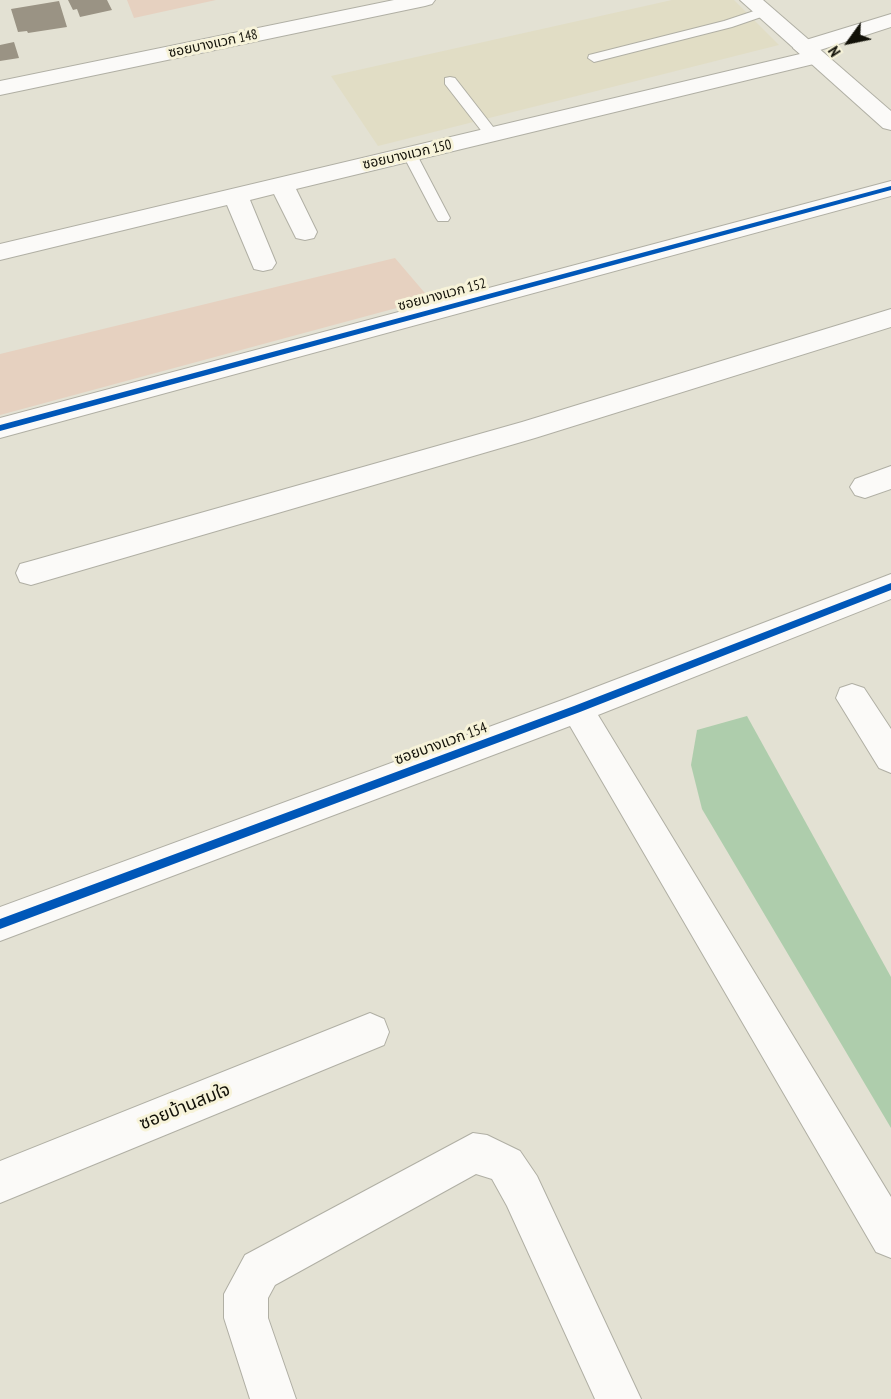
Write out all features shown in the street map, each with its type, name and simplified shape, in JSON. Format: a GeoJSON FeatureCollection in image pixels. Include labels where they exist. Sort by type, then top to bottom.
{"type":"FeatureCollection","features":[{"type":"Feature","properties":{"kind":"street","name":"ซอยบางแวก 148"},"geometry":{"type":"LineString","coordinates":[[0,88],[425,0]]}},
{"type":"Feature","properties":{"kind":"street"},"geometry":{"type":"LineString","coordinates":[[757,6],[891,123]]}},
{"type":"Feature","properties":{"kind":"street","name":"ซอยบางแวก 150"},"geometry":{"type":"LineString","coordinates":[[0,252],[492,135],[809,52],[891,20]]}},
{"type":"Feature","properties":{"kind":"street"},"geometry":{"type":"LineString","coordinates":[[282,185],[305,232]]}},
{"type":"Feature","properties":{"kind":"street","name":"ซอยบางแวก 152"},"geometry":{"type":"LineString","coordinates":[[0,428],[891,188]]}},
{"type":"Feature","properties":{"kind":"street"},"geometry":{"type":"LineString","coordinates":[[236,196],[263,263]]}},
{"type":"Feature","properties":{"kind":"street"},"geometry":{"type":"LineString","coordinates":[[31,573],[525,431],[891,318]]}},
{"type":"Feature","properties":{"kind":"street","name":"ซอยบางแวก 154"},"geometry":{"type":"LineString","coordinates":[[0,924],[577,709],[891,586]]}},
{"type":"Feature","properties":{"kind":"street"},"geometry":{"type":"LineString","coordinates":[[852,698],[891,758]]}},
{"type":"Feature","properties":{"kind":"street"},"geometry":{"type":"LineString","coordinates":[[577,709],[891,1237]]}},
{"type":"Feature","properties":{"kind":"street","name":"ซอยบ้านสมใจ"},"geometry":{"type":"LineString","coordinates":[[0,1182],[370,1032]]}},
{"type":"Feature","properties":{"kind":"street"},"geometry":{"type":"LineString","coordinates":[[273,1399],[246,1318],[246,1294],[260,1270],[473,1154],[487,1155],[506,1165],[522,1191],[618,1399]]}},
{"type":"Feature","properties":{"kind":"lane"},"geometry":{"type":"LineString","coordinates":[[594,58],[728,24],[757,6]]}},
{"type":"Feature","properties":{"kind":"lane"},"geometry":{"type":"LineString","coordinates":[[450,81],[492,135]]}},
{"type":"Feature","properties":{"kind":"lane"},"geometry":{"type":"LineString","coordinates":[[410,155],[443,218]]}},
{"type":"Feature","properties":{"kind":"shaded area"},"geometry":{"type":"Polygon","coordinates":[[[127,0],[216,0],[134,18],[127,0]]]}},
{"type":"Feature","properties":{"kind":"shaded area"},"geometry":{"type":"Polygon","coordinates":[[[672,0],[734,0],[779,45],[378,146],[331,76],[672,0]]]}},
{"type":"Feature","properties":{"kind":"shaded area"},"geometry":{"type":"Polygon","coordinates":[[[395,258],[430,299],[0,415],[0,354],[395,258]]]}},
{"type":"Feature","properties":{"kind":"shaded area"},"geometry":{"type":"Polygon","coordinates":[[[747,716],[891,977],[891,1128],[702,809],[691,765],[697,730],[747,716]]]}},
{"type":"Feature","properties":{"kind":"building"},"geometry":{"type":"Polygon","coordinates":[[[68,0],[107,0],[112,10],[80,17],[77,9],[73,10],[68,0]]]}},
{"type":"Feature","properties":{"kind":"building"},"geometry":{"type":"Polygon","coordinates":[[[59,1],[67,27],[28,33],[27,31],[18,32],[11,9],[59,1]]]}},
{"type":"Feature","properties":{"kind":"building"},"geometry":{"type":"Polygon","coordinates":[[[14,42],[19,58],[0,61],[0,45],[14,42]]]}},
{"type":"Feature","properties":{"kind":"cycle path"},"geometry":{"type":"LineString","coordinates":[[0,428],[891,188]]}},
{"type":"Feature","properties":{"kind":"cycle path"},"geometry":{"type":"LineString","coordinates":[[0,924],[577,709],[891,586]]}}]}
